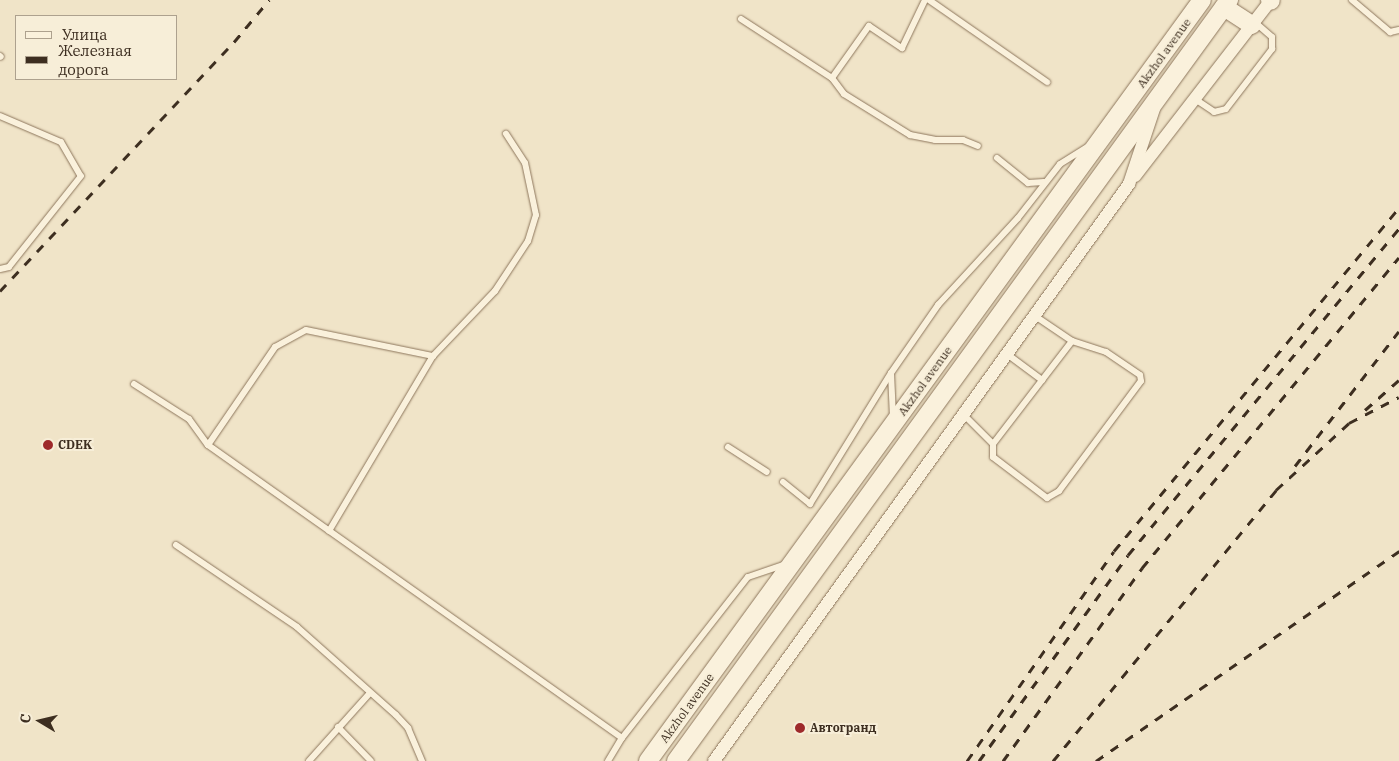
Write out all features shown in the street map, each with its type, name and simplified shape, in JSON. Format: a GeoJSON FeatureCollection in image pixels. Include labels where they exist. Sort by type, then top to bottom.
{"type":"FeatureCollection","features":[{"type":"Feature","properties":{"kind":"main road","name":"Akzhol avenue"},"geometry":{"type":"LineString","coordinates":[[648,761],[1202,0]]}},
{"type":"Feature","properties":{"kind":"main road","name":"Akzhol avenue"},"geometry":{"type":"LineString","coordinates":[[676,761],[1227,3]]}},
{"type":"Feature","properties":{"kind":"main road"},"geometry":{"type":"LineString","coordinates":[[1227,3],[1253,23]]}},
{"type":"Feature","properties":{"kind":"main road"},"geometry":{"type":"LineString","coordinates":[[827,516],[846,528]]}},
{"type":"Feature","properties":{"kind":"street"},"geometry":{"type":"LineString","coordinates":[[714,761],[1129,184],[1271,0]]}},
{"type":"Feature","properties":{"kind":"street"},"geometry":{"type":"LineString","coordinates":[[1129,184],[1159,95]]}},
{"type":"Feature","properties":{"kind":"lane"},"geometry":{"type":"LineString","coordinates":[[832,78],[870,26],[902,48],[925,0]]}},
{"type":"Feature","properties":{"kind":"lane"},"geometry":{"type":"LineString","coordinates":[[929,0],[1047,82]]}},
{"type":"Feature","properties":{"kind":"lane"},"geometry":{"type":"LineString","coordinates":[[1352,0],[1390,32],[1399,30]]}},
{"type":"Feature","properties":{"kind":"lane"},"geometry":{"type":"LineString","coordinates":[[740,19],[832,78],[844,94],[910,136],[935,140],[962,140],[978,146]]}},
{"type":"Feature","properties":{"kind":"lane"},"geometry":{"type":"LineString","coordinates":[[1195,99],[1214,112],[1226,109],[1272,49],[1272,37],[1253,23]]}},
{"type":"Feature","properties":{"kind":"lane"},"geometry":{"type":"LineString","coordinates":[[0,116],[61,142],[81,176],[9,266],[0,269]]}},
{"type":"Feature","properties":{"kind":"lane"},"geometry":{"type":"LineString","coordinates":[[329,531],[433,356],[495,291],[528,241],[536,215],[525,163],[506,134]]}},
{"type":"Feature","properties":{"kind":"lane"},"geometry":{"type":"LineString","coordinates":[[783,482],[810,504],[891,373],[938,305],[1018,218],[1044,182],[1060,164],[1102,137]]}},
{"type":"Feature","properties":{"kind":"lane"},"geometry":{"type":"LineString","coordinates":[[997,158],[1028,183],[1044,182]]}},
{"type":"Feature","properties":{"kind":"lane"},"geometry":{"type":"LineString","coordinates":[[1035,316],[1072,341],[1106,352],[1140,375],[1141,381],[1059,491],[1047,498],[1032,490],[993,457],[993,444],[1072,341]]}},
{"type":"Feature","properties":{"kind":"lane"},"geometry":{"type":"LineString","coordinates":[[208,445],[275,347],[306,330],[433,356]]}},
{"type":"Feature","properties":{"kind":"lane"},"geometry":{"type":"LineString","coordinates":[[1007,354],[1042,380]]}},
{"type":"Feature","properties":{"kind":"lane"},"geometry":{"type":"LineString","coordinates":[[891,373],[893,425]]}},
{"type":"Feature","properties":{"kind":"lane"},"geometry":{"type":"LineString","coordinates":[[134,384],[189,419],[208,445],[622,738]]}},
{"type":"Feature","properties":{"kind":"lane"},"geometry":{"type":"LineString","coordinates":[[963,414],[993,444]]}},
{"type":"Feature","properties":{"kind":"lane"},"geometry":{"type":"LineString","coordinates":[[728,447],[767,472]]}},
{"type":"Feature","properties":{"kind":"lane"},"geometry":{"type":"LineString","coordinates":[[176,545],[297,627],[408,728],[422,761]]}},
{"type":"Feature","properties":{"kind":"lane"},"geometry":{"type":"LineString","coordinates":[[608,761],[622,738],[748,578],[795,561]]}},
{"type":"Feature","properties":{"kind":"lane"},"geometry":{"type":"LineString","coordinates":[[308,761],[369,694]]}},
{"type":"Feature","properties":{"kind":"lane"},"geometry":{"type":"LineString","coordinates":[[338,727],[371,761]]}},
{"type":"Feature","properties":{"kind":"railway"},"geometry":{"type":"LineString","coordinates":[[0,291],[234,42],[269,0]]}},
{"type":"Feature","properties":{"kind":"railway"},"geometry":{"type":"LineString","coordinates":[[967,761],[1114,551],[1399,208]]}},
{"type":"Feature","properties":{"kind":"railway"},"geometry":{"type":"LineString","coordinates":[[979,761],[1128,555],[1399,229]]}},
{"type":"Feature","properties":{"kind":"railway"},"geometry":{"type":"LineString","coordinates":[[1003,761],[1142,568],[1399,257]]}},
{"type":"Feature","properties":{"kind":"railway"},"geometry":{"type":"LineString","coordinates":[[1295,466],[1399,331]]}},
{"type":"Feature","properties":{"kind":"railway"},"geometry":{"type":"LineString","coordinates":[[1365,410],[1399,380]]}},
{"type":"Feature","properties":{"kind":"railway"},"geometry":{"type":"LineString","coordinates":[[1053,761],[1276,490],[1349,423],[1399,397]]}},
{"type":"Feature","properties":{"kind":"railway"},"geometry":{"type":"LineString","coordinates":[[1096,761],[1399,551]]}},
{"type":"Feature","properties":{"kind":"place","name":"CDEK"},"geometry":{"type":"Point","coordinates":[48,445]}},
{"type":"Feature","properties":{"kind":"place","name":"Автогранд"},"geometry":{"type":"Point","coordinates":[800,728]}}]}
